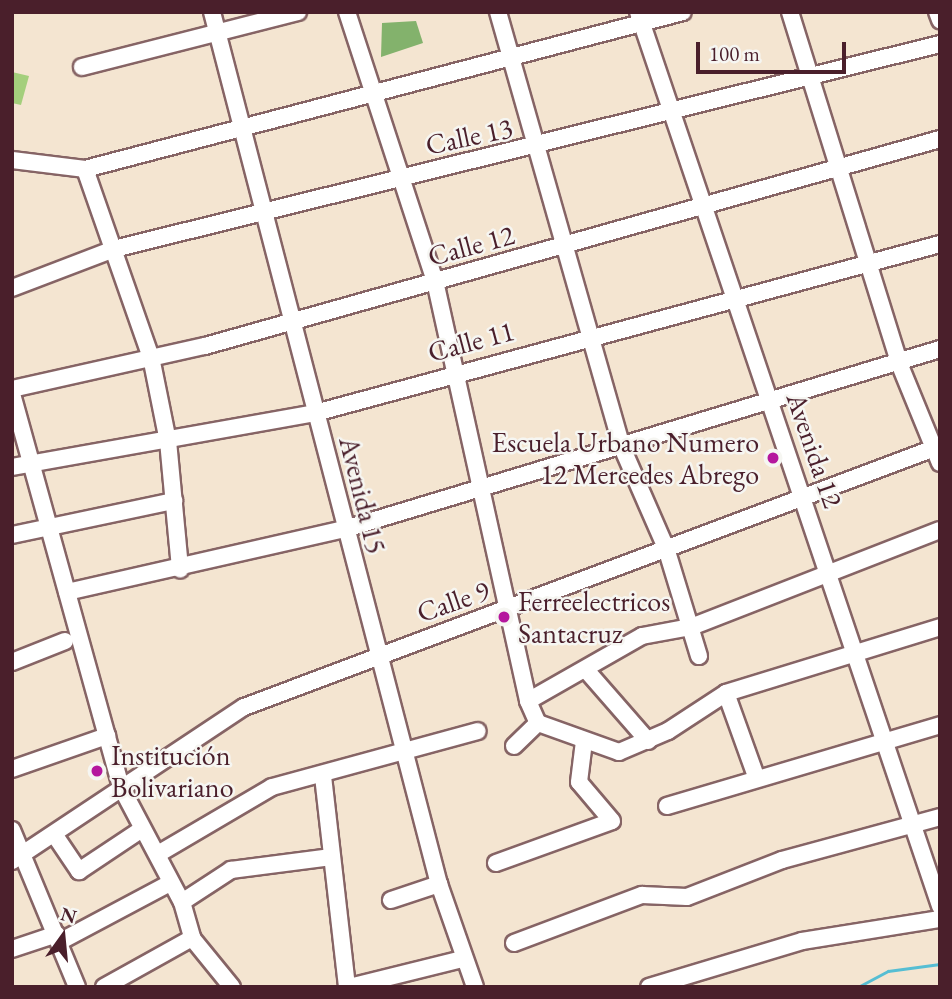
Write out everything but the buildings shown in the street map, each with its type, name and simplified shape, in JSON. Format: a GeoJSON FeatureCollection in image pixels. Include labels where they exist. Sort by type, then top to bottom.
{"type":"FeatureCollection","features":[{"type":"Feature","properties":{"kind":"street","name":"Avenida 15"},"geometry":{"type":"LineString","coordinates":[[212,12],[377,655],[408,752],[439,884],[462,959],[475,987]]}},
{"type":"Feature","properties":{"kind":"street"},"geometry":{"type":"LineString","coordinates":[[82,66],[298,12]]}},
{"type":"Feature","properties":{"kind":"street"},"geometry":{"type":"LineString","coordinates":[[347,12],[435,282],[528,701],[538,723]]}},
{"type":"Feature","properties":{"kind":"street"},"geometry":{"type":"LineString","coordinates":[[498,12],[536,148],[569,246],[589,337],[621,444],[666,548],[699,656]]}},
{"type":"Feature","properties":{"kind":"street"},"geometry":{"type":"LineString","coordinates":[[12,159],[85,169],[512,57],[640,17],[683,12]]}},
{"type":"Feature","properties":{"kind":"street"},"geometry":{"type":"LineString","coordinates":[[790,12],[841,165],[899,363],[938,452]]}},
{"type":"Feature","properties":{"kind":"street"},"geometry":{"type":"LineString","coordinates":[[937,12],[940,20]]}},
{"type":"Feature","properties":{"kind":"street","name":"Avenida 12"},"geometry":{"type":"LineString","coordinates":[[640,17],[803,494],[827,576],[916,824],[940,906]]}},
{"type":"Feature","properties":{"kind":"street","name":"Calle 13"},"geometry":{"type":"LineString","coordinates":[[12,288],[114,249],[672,115],[812,75],[940,44]]}},
{"type":"Feature","properties":{"kind":"street","name":"Calle 12"},"geometry":{"type":"LineString","coordinates":[[12,389],[292,321],[569,246],[704,203],[940,139]]}},
{"type":"Feature","properties":{"kind":"street"},"geometry":{"type":"LineString","coordinates":[[85,169],[151,357],[167,441],[180,569]]}},
{"type":"Feature","properties":{"kind":"street","name":"Calle 11"},"geometry":{"type":"LineString","coordinates":[[12,467],[315,413],[456,372],[940,244]]}},
{"type":"Feature","properties":{"kind":"street"},"geometry":{"type":"LineString","coordinates":[[67,592],[180,569],[345,528],[940,349]]}},
{"type":"Feature","properties":{"kind":"street"},"geometry":{"type":"LineString","coordinates":[[12,394],[121,787],[182,902],[192,938],[232,987]]}},
{"type":"Feature","properties":{"kind":"street","name":"Calle 9"},"geometry":{"type":"LineString","coordinates":[[18,858],[244,707],[377,655],[508,611],[803,494],[938,452]]}},
{"type":"Feature","properties":{"kind":"street"},"geometry":{"type":"LineString","coordinates":[[12,535],[174,501]]}},
{"type":"Feature","properties":{"kind":"street"},"geometry":{"type":"LineString","coordinates":[[528,701],[587,671],[642,636],[691,627],[940,530]]}},
{"type":"Feature","properties":{"kind":"street"},"geometry":{"type":"LineString","coordinates":[[538,723],[568,729],[584,743],[619,752],[648,741],[726,693],[940,627]]}},
{"type":"Feature","properties":{"kind":"street"},"geometry":{"type":"LineString","coordinates":[[12,662],[65,641]]}},
{"type":"Feature","properties":{"kind":"street"},"geometry":{"type":"LineString","coordinates":[[587,671],[648,741]]}},
{"type":"Feature","properties":{"kind":"street"},"geometry":{"type":"LineString","coordinates":[[726,693],[757,779]]}},
{"type":"Feature","properties":{"kind":"street"},"geometry":{"type":"LineString","coordinates":[[514,746],[538,723]]}},
{"type":"Feature","properties":{"kind":"street"},"geometry":{"type":"LineString","coordinates":[[667,806],[940,725]]}},
{"type":"Feature","properties":{"kind":"street"},"geometry":{"type":"LineString","coordinates":[[158,854],[209,828],[272,787],[323,776],[478,731]]}},
{"type":"Feature","properties":{"kind":"street"},"geometry":{"type":"LineString","coordinates":[[14,763],[107,736]]}},
{"type":"Feature","properties":{"kind":"street"},"geometry":{"type":"LineString","coordinates":[[496,863],[612,821],[579,782],[584,743]]}},
{"type":"Feature","properties":{"kind":"street"},"geometry":{"type":"LineString","coordinates":[[323,776],[333,824],[331,857],[348,987],[462,959]]}},
{"type":"Feature","properties":{"kind":"street"},"geometry":{"type":"LineString","coordinates":[[209,828],[233,794]]}},
{"type":"Feature","properties":{"kind":"street"},"geometry":{"type":"LineString","coordinates":[[514,943],[642,895],[687,897],[782,859],[940,817]]}},
{"type":"Feature","properties":{"kind":"street"},"geometry":{"type":"LineString","coordinates":[[54,834],[79,872],[142,829]]}},
{"type":"Feature","properties":{"kind":"street"},"geometry":{"type":"LineString","coordinates":[[12,830],[18,858],[59,937],[77,987]]}},
{"type":"Feature","properties":{"kind":"street"},"geometry":{"type":"LineString","coordinates":[[182,902],[231,870],[331,857]]}},
{"type":"Feature","properties":{"kind":"street"},"geometry":{"type":"LineString","coordinates":[[12,949],[59,937],[170,883]]}},
{"type":"Feature","properties":{"kind":"street"},"geometry":{"type":"LineString","coordinates":[[391,900],[439,884]]}},
{"type":"Feature","properties":{"kind":"street"},"geometry":{"type":"LineString","coordinates":[[649,987],[683,983],[802,941],[940,919]]}},
{"type":"Feature","properties":{"kind":"street"},"geometry":{"type":"LineString","coordinates":[[104,987],[192,938]]}},
{"type":"Feature","properties":{"kind":"green space"},"geometry":{"type":"Polygon","coordinates":[[[416,21],[423,43],[381,57],[382,23],[416,21]]]}},
{"type":"Feature","properties":{"kind":"green space"},"geometry":{"type":"Polygon","coordinates":[[[12,72],[29,76],[21,105],[12,103],[12,72]]]}},
{"type":"Feature","properties":{"kind":"waterway"},"geometry":{"type":"LineString","coordinates":[[858,987],[888,971],[940,964]]}},
{"type":"Feature","properties":{"kind":"place","name":"Escuela Urbano Numero 12 Mercedes Abrego"},"geometry":{"type":"Point","coordinates":[773,458]}},
{"type":"Feature","properties":{"kind":"place","name":"Ferreelectricos Santacruz"},"geometry":{"type":"Point","coordinates":[504,617]}},
{"type":"Feature","properties":{"kind":"place","name":"Institución Bolivariano"},"geometry":{"type":"Point","coordinates":[97,771]}}]}
